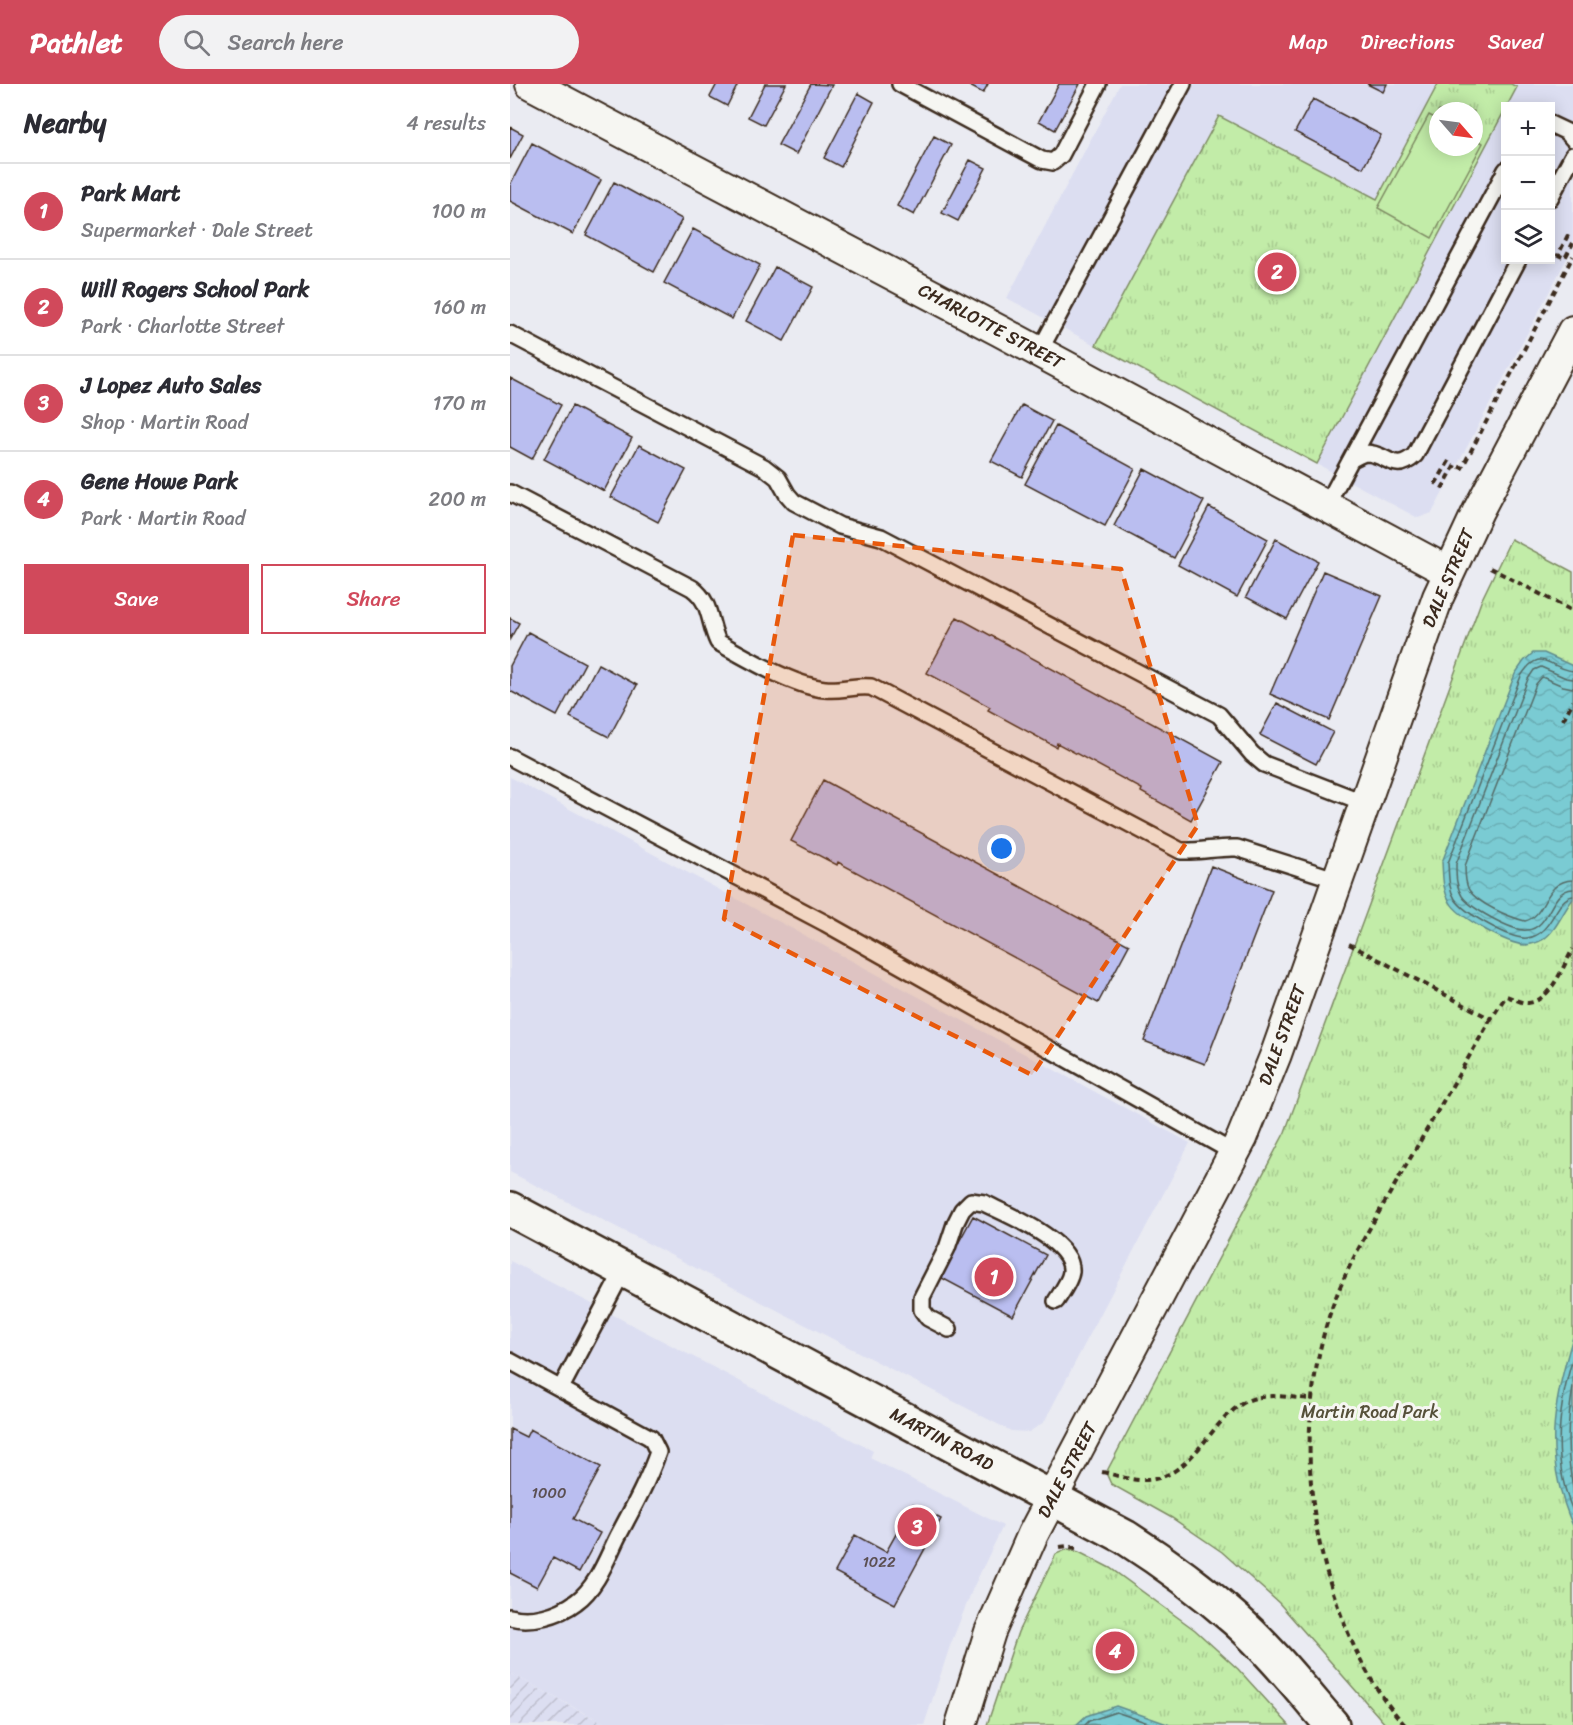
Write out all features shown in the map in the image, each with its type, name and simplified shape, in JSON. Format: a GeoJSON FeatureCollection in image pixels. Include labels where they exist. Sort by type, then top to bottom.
{"type":"FeatureCollection","features":[{"type":"Feature","properties":{"kind":"street","name":"CHARLOTTE STREET"},"geometry":{"type":"LineString","coordinates":[[531,84],[1039,352],[1449,572]]}},
{"type":"Feature","properties":{"kind":"street","name":"DALE STREET"},"geometry":{"type":"LineString","coordinates":[[961,1725],[990,1632],[1023,1555],[1234,1153],[1260,1095],[1420,646],[1449,572],[1478,511],[1573,331]]}},
{"type":"Feature","properties":{"kind":"street","name":"MARTIN ROAD"},"geometry":{"type":"LineString","coordinates":[[510,1209],[1125,1537],[1200,1589],[1237,1621],[1269,1652],[1332,1725]]}},
{"type":"Feature","properties":{"kind":"lane"},"geometry":{"type":"LineString","coordinates":[[900,84],[1042,160],[1053,162],[1061,154],[1098,84]]}},
{"type":"Feature","properties":{"kind":"lane"},"geometry":{"type":"LineString","coordinates":[[1039,352],[1183,84]]}},
{"type":"Feature","properties":{"kind":"lane"},"geometry":{"type":"LineString","coordinates":[[1555,126],[1567,132],[1573,139]]}},
{"type":"Feature","properties":{"kind":"lane"},"geometry":{"type":"LineString","coordinates":[[1555,190],[1573,155]]}},
{"type":"Feature","properties":{"kind":"lane"},"geometry":{"type":"LineString","coordinates":[[1326,506],[1501,179]]}},
{"type":"Feature","properties":{"kind":"lane"},"geometry":{"type":"LineString","coordinates":[[1352,459],[1363,453],[1373,454],[1392,463],[1401,464],[1415,455],[1516,264]]}},
{"type":"Feature","properties":{"kind":"lane"},"geometry":{"type":"LineString","coordinates":[[510,333],[764,467],[778,478],[794,502],[840,526],[881,537],[1219,715],[1252,754],[1264,764],[1365,803]]}},
{"type":"Feature","properties":{"kind":"lane"},"geometry":{"type":"LineString","coordinates":[[510,493],[692,588],[707,604],[713,632],[718,642],[788,677],[825,689],[858,685],[872,687],[1181,851],[1237,848],[1338,880]]}},
{"type":"Feature","properties":{"kind":"lane"},"geometry":{"type":"LineString","coordinates":[[510,757],[825,923],[1234,1153]]}},
{"type":"Feature","properties":{"kind":"lane"},"geometry":{"type":"LineString","coordinates":[[949,1329],[928,1318],[922,1310],[922,1297],[947,1248],[958,1217],[971,1201],[984,1203],[1056,1241],[1063,1249],[1069,1257],[1071,1273],[1056,1301]]}},
{"type":"Feature","properties":{"kind":"lane"},"geometry":{"type":"LineString","coordinates":[[561,1388],[624,1269]]}},
{"type":"Feature","properties":{"kind":"lane"},"geometry":{"type":"LineString","coordinates":[[510,1361],[651,1438],[658,1452],[650,1474],[595,1582],[576,1602],[551,1615],[520,1620],[510,1617]]}},
{"type":"Feature","properties":{"kind":"path"},"geometry":{"type":"LineString","coordinates":[[1568,235],[1558,255],[1565,258],[1573,243]]}},
{"type":"Feature","properties":{"kind":"path"},"geometry":{"type":"LineString","coordinates":[[1449,461],[1436,483],[1443,487],[1455,465],[1462,468],[1573,256]]}},
{"type":"Feature","properties":{"kind":"path"},"geometry":{"type":"LineString","coordinates":[[1490,568],[1573,611]]}},
{"type":"Feature","properties":{"kind":"path"},"geometry":{"type":"LineString","coordinates":[[1563,720],[1573,701]]}},
{"type":"Feature","properties":{"kind":"path"},"geometry":{"type":"LineString","coordinates":[[1349,944],[1491,1019]]}},
{"type":"Feature","properties":{"kind":"path"},"geometry":{"type":"LineString","coordinates":[[1405,1725],[1386,1704],[1370,1680],[1353,1645],[1337,1605],[1322,1553],[1313,1502],[1310,1437],[1318,1354],[1336,1297],[1358,1248],[1491,1019],[1506,996],[1527,1003],[1536,1001],[1544,995],[1552,986],[1573,949]]}},
{"type":"Feature","properties":{"kind":"path"},"geometry":{"type":"LineString","coordinates":[[1101,1472],[1146,1480],[1170,1474],[1185,1462],[1233,1411],[1248,1400],[1267,1396],[1312,1399]]}},
{"type":"Feature","properties":{"kind":"path"},"geometry":{"type":"LineString","coordinates":[[1061,1546],[1073,1547],[1088,1553]]}},
{"type":"Feature","properties":{"kind":"highlighted area"},"geometry":{"type":"Polygon","coordinates":[[[793,535],[1121,569],[1198,825],[1032,1075],[724,919],[793,535]]]}},
{"type":"Feature","properties":{"kind":"shaded area"},"geometry":{"type":"Polygon","coordinates":[[[1120,84],[1573,84],[1573,247],[1432,513],[1418,518],[1007,298],[1120,84]]]}},
{"type":"Feature","properties":{"kind":"shaded area"},"geometry":{"type":"Polygon","coordinates":[[[510,777],[1190,1143],[1044,1422],[1029,1432],[1011,1431],[510,1172],[510,777]]]}},
{"type":"Feature","properties":{"kind":"shaded area"},"geometry":{"type":"Polygon","coordinates":[[[510,1261],[873,1451],[870,1458],[1003,1526],[973,1588],[950,1646],[924,1725],[607,1725],[510,1673],[510,1261]]]}},
{"type":"Feature","properties":{"kind":"shaded area"},"geometry":{"type":"Polygon","coordinates":[[[510,1673],[578,1710],[607,1725],[510,1725],[510,1673]]]}},
{"type":"Feature","properties":{"kind":"green space"},"geometry":{"type":"Polygon","coordinates":[[[1438,84],[1511,84],[1517,87],[1509,102],[1501,102],[1501,117],[1483,151],[1483,102],[1429,102],[1429,156],[1480,156],[1317,464],[1096,345],[1219,116],[1377,199],[1438,84]]]}},
{"type":"Feature","properties":{"kind":"green space"},"geometry":{"type":"Polygon","coordinates":[[[1429,115],[1429,156],[1476,156],[1432,238],[1378,208],[1429,115]]]}},
{"type":"Feature","properties":{"kind":"green space","name":"Martin Road Park"},"geometry":{"type":"Polygon","coordinates":[[[1511,539],[1573,572],[1573,1725],[1386,1725],[1279,1603],[1222,1552],[1172,1518],[1111,1484],[1106,1473],[1285,1132],[1482,599],[1511,539]]]}},
{"type":"Feature","properties":{"kind":"green space"},"geometry":{"type":"Polygon","coordinates":[[[1068,1549],[1079,1552],[1110,1568],[1195,1630],[1238,1669],[1289,1725],[987,1725],[1018,1632],[1056,1554],[1068,1549]]]}},
{"type":"Feature","properties":{"kind":"water"},"geometry":{"type":"Polygon","coordinates":[[[1533,653],[1544,653],[1573,666],[1573,899],[1547,936],[1539,942],[1525,945],[1495,935],[1472,922],[1455,908],[1450,902],[1443,882],[1442,862],[1515,674],[1533,653]]]}},
{"type":"Feature","properties":{"kind":"water"},"geometry":{"type":"Polygon","coordinates":[[[1573,1337],[1573,1526],[1557,1477],[1554,1432],[1560,1386],[1573,1337]]]}},
{"type":"Feature","properties":{"kind":"water"},"geometry":{"type":"Polygon","coordinates":[[[1116,1706],[1170,1725],[1076,1725],[1086,1716],[1116,1706]]]}},
{"type":"Feature","properties":{"kind":"building"},"geometry":{"type":"Polygon","coordinates":[[[717,84],[738,84],[727,106],[710,97],[717,84]]]}},
{"type":"Feature","properties":{"kind":"building"},"geometry":{"type":"Polygon","coordinates":[[[765,84],[786,84],[764,125],[748,117],[765,84]]]}},
{"type":"Feature","properties":{"kind":"building"},"geometry":{"type":"Polygon","coordinates":[[[811,84],[832,85],[796,154],[778,145],[811,84]]]}},
{"type":"Feature","properties":{"kind":"building"},"geometry":{"type":"Polygon","coordinates":[[[966,84],[988,84],[983,93],[966,84]]]}},
{"type":"Feature","properties":{"kind":"building"},"geometry":{"type":"Polygon","coordinates":[[[1059,84],[1080,84],[1055,130],[1039,121],[1059,84]]]}},
{"type":"Feature","properties":{"kind":"building"},"geometry":{"type":"Polygon","coordinates":[[[1367,84],[1387,84],[1383,92],[1367,84]]]}},
{"type":"Feature","properties":{"kind":"building"},"geometry":{"type":"Polygon","coordinates":[[[858,93],[874,102],[841,167],[824,158],[858,93]]]}},
{"type":"Feature","properties":{"kind":"building"},"geometry":{"type":"Polygon","coordinates":[[[1313,99],[1381,135],[1363,168],[1295,132],[1313,99]]]}},
{"type":"Feature","properties":{"kind":"building"},"geometry":{"type":"Polygon","coordinates":[[[510,127],[523,134],[510,159],[510,127]]]}},
{"type":"Feature","properties":{"kind":"building"},"geometry":{"type":"Polygon","coordinates":[[[934,136],[951,145],[914,215],[897,206],[934,136]]]}},
{"type":"Feature","properties":{"kind":"building"},"geometry":{"type":"Polygon","coordinates":[[[532,143],[601,180],[573,234],[510,201],[510,185],[532,143]]]}},
{"type":"Feature","properties":{"kind":"building"},"geometry":{"type":"Polygon","coordinates":[[[970,160],[986,168],[958,221],[942,213],[970,160]]]}},
{"type":"Feature","properties":{"kind":"building"},"geometry":{"type":"Polygon","coordinates":[[[614,182],[682,219],[654,272],[586,235],[614,182]]]}},
{"type":"Feature","properties":{"kind":"building"},"geometry":{"type":"Polygon","coordinates":[[[693,229],[760,265],[732,319],[664,283],[693,229]]]}},
{"type":"Feature","properties":{"kind":"building"},"geometry":{"type":"Polygon","coordinates":[[[775,267],[813,287],[784,341],[746,321],[775,267]]]}},
{"type":"Feature","properties":{"kind":"building"},"geometry":{"type":"Polygon","coordinates":[[[510,378],[561,405],[532,459],[510,447],[510,378]]]}},
{"type":"Feature","properties":{"kind":"building"},"geometry":{"type":"Polygon","coordinates":[[[1022,405],[1052,421],[1022,477],[991,461],[1022,405]]]}},
{"type":"Feature","properties":{"kind":"building"},"geometry":{"type":"Polygon","coordinates":[[[572,406],[632,438],[604,491],[544,459],[572,406]]]}},
{"type":"Feature","properties":{"kind":"building"},"geometry":{"type":"Polygon","coordinates":[[[1056,426],[1135,469],[1105,526],[1025,484],[1056,426]]]}},
{"type":"Feature","properties":{"kind":"building"},"geometry":{"type":"Polygon","coordinates":[[[639,445],[686,470],[658,522],[611,497],[639,445]]]}},
{"type":"Feature","properties":{"kind":"building"},"geometry":{"type":"Polygon","coordinates":[[[1144,469],[1204,501],[1174,558],[1114,526],[1144,469]]]}},
{"type":"Feature","properties":{"kind":"building"},"geometry":{"type":"Polygon","coordinates":[[[1209,507],[1268,539],[1237,597],[1178,565],[1209,507]]]}},
{"type":"Feature","properties":{"kind":"building"},"geometry":{"type":"Polygon","coordinates":[[[1276,539],[1318,561],[1287,619],[1246,597],[1276,539]]]}},
{"type":"Feature","properties":{"kind":"building"},"geometry":{"type":"Polygon","coordinates":[[[1323,571],[1382,596],[1329,720],[1270,694],[1323,571]]]}},
{"type":"Feature","properties":{"kind":"building"},"geometry":{"type":"Polygon","coordinates":[[[957,617],[1223,762],[1191,820],[1141,792],[1142,789],[1057,743],[1056,747],[988,710],[990,707],[927,673],[957,617]]]}},
{"type":"Feature","properties":{"kind":"building"},"geometry":{"type":"Polygon","coordinates":[[[510,618],[519,623],[510,639],[510,618]]]}},
{"type":"Feature","properties":{"kind":"building"},"geometry":{"type":"Polygon","coordinates":[[[528,632],[585,663],[557,716],[510,691],[510,666],[528,632]]]}},
{"type":"Feature","properties":{"kind":"building"},"geometry":{"type":"Polygon","coordinates":[[[598,664],[637,685],[609,737],[570,717],[598,664]]]}},
{"type":"Feature","properties":{"kind":"building"},"geometry":{"type":"Polygon","coordinates":[[[1277,703],[1333,732],[1316,764],[1260,735],[1277,703]]]}},
{"type":"Feature","properties":{"kind":"building"},"geometry":{"type":"Polygon","coordinates":[[[823,780],[1129,945],[1098,1003],[838,862],[837,865],[791,841],[823,780]]]}},
{"type":"Feature","properties":{"kind":"building"},"geometry":{"type":"Polygon","coordinates":[[[1211,866],[1272,890],[1205,1064],[1144,1041],[1211,866]]]}},
{"type":"Feature","properties":{"kind":"building"},"geometry":{"type":"Polygon","coordinates":[[[973,1216],[1046,1255],[1013,1316],[940,1277],[973,1216]]]}},
{"type":"Feature","properties":{"kind":"building"},"geometry":{"type":"Polygon","coordinates":[[[510,1429],[526,1437],[530,1429],[601,1467],[573,1519],[600,1533],[579,1572],[553,1558],[537,1587],[510,1573],[510,1429]]]}},
{"type":"Feature","properties":{"kind":"building"},"geometry":{"type":"Polygon","coordinates":[[[913,1504],[941,1519],[895,1604],[835,1572],[855,1535],[886,1552],[913,1504]]]}},
{"type":"Feature","properties":{"kind":"place","name":"Will Rogers School Park"},"geometry":{"type":"Point","coordinates":[1277,272]}},
{"type":"Feature","properties":{"kind":"place","name":"Park Mart"},"geometry":{"type":"Point","coordinates":[994,1277]}},
{"type":"Feature","properties":{"kind":"place","name":"J Lopez Auto Sales"},"geometry":{"type":"Point","coordinates":[917,1527]}},
{"type":"Feature","properties":{"kind":"place","name":"Gene Howe Park"},"geometry":{"type":"Point","coordinates":[1115,1651]}}]}
